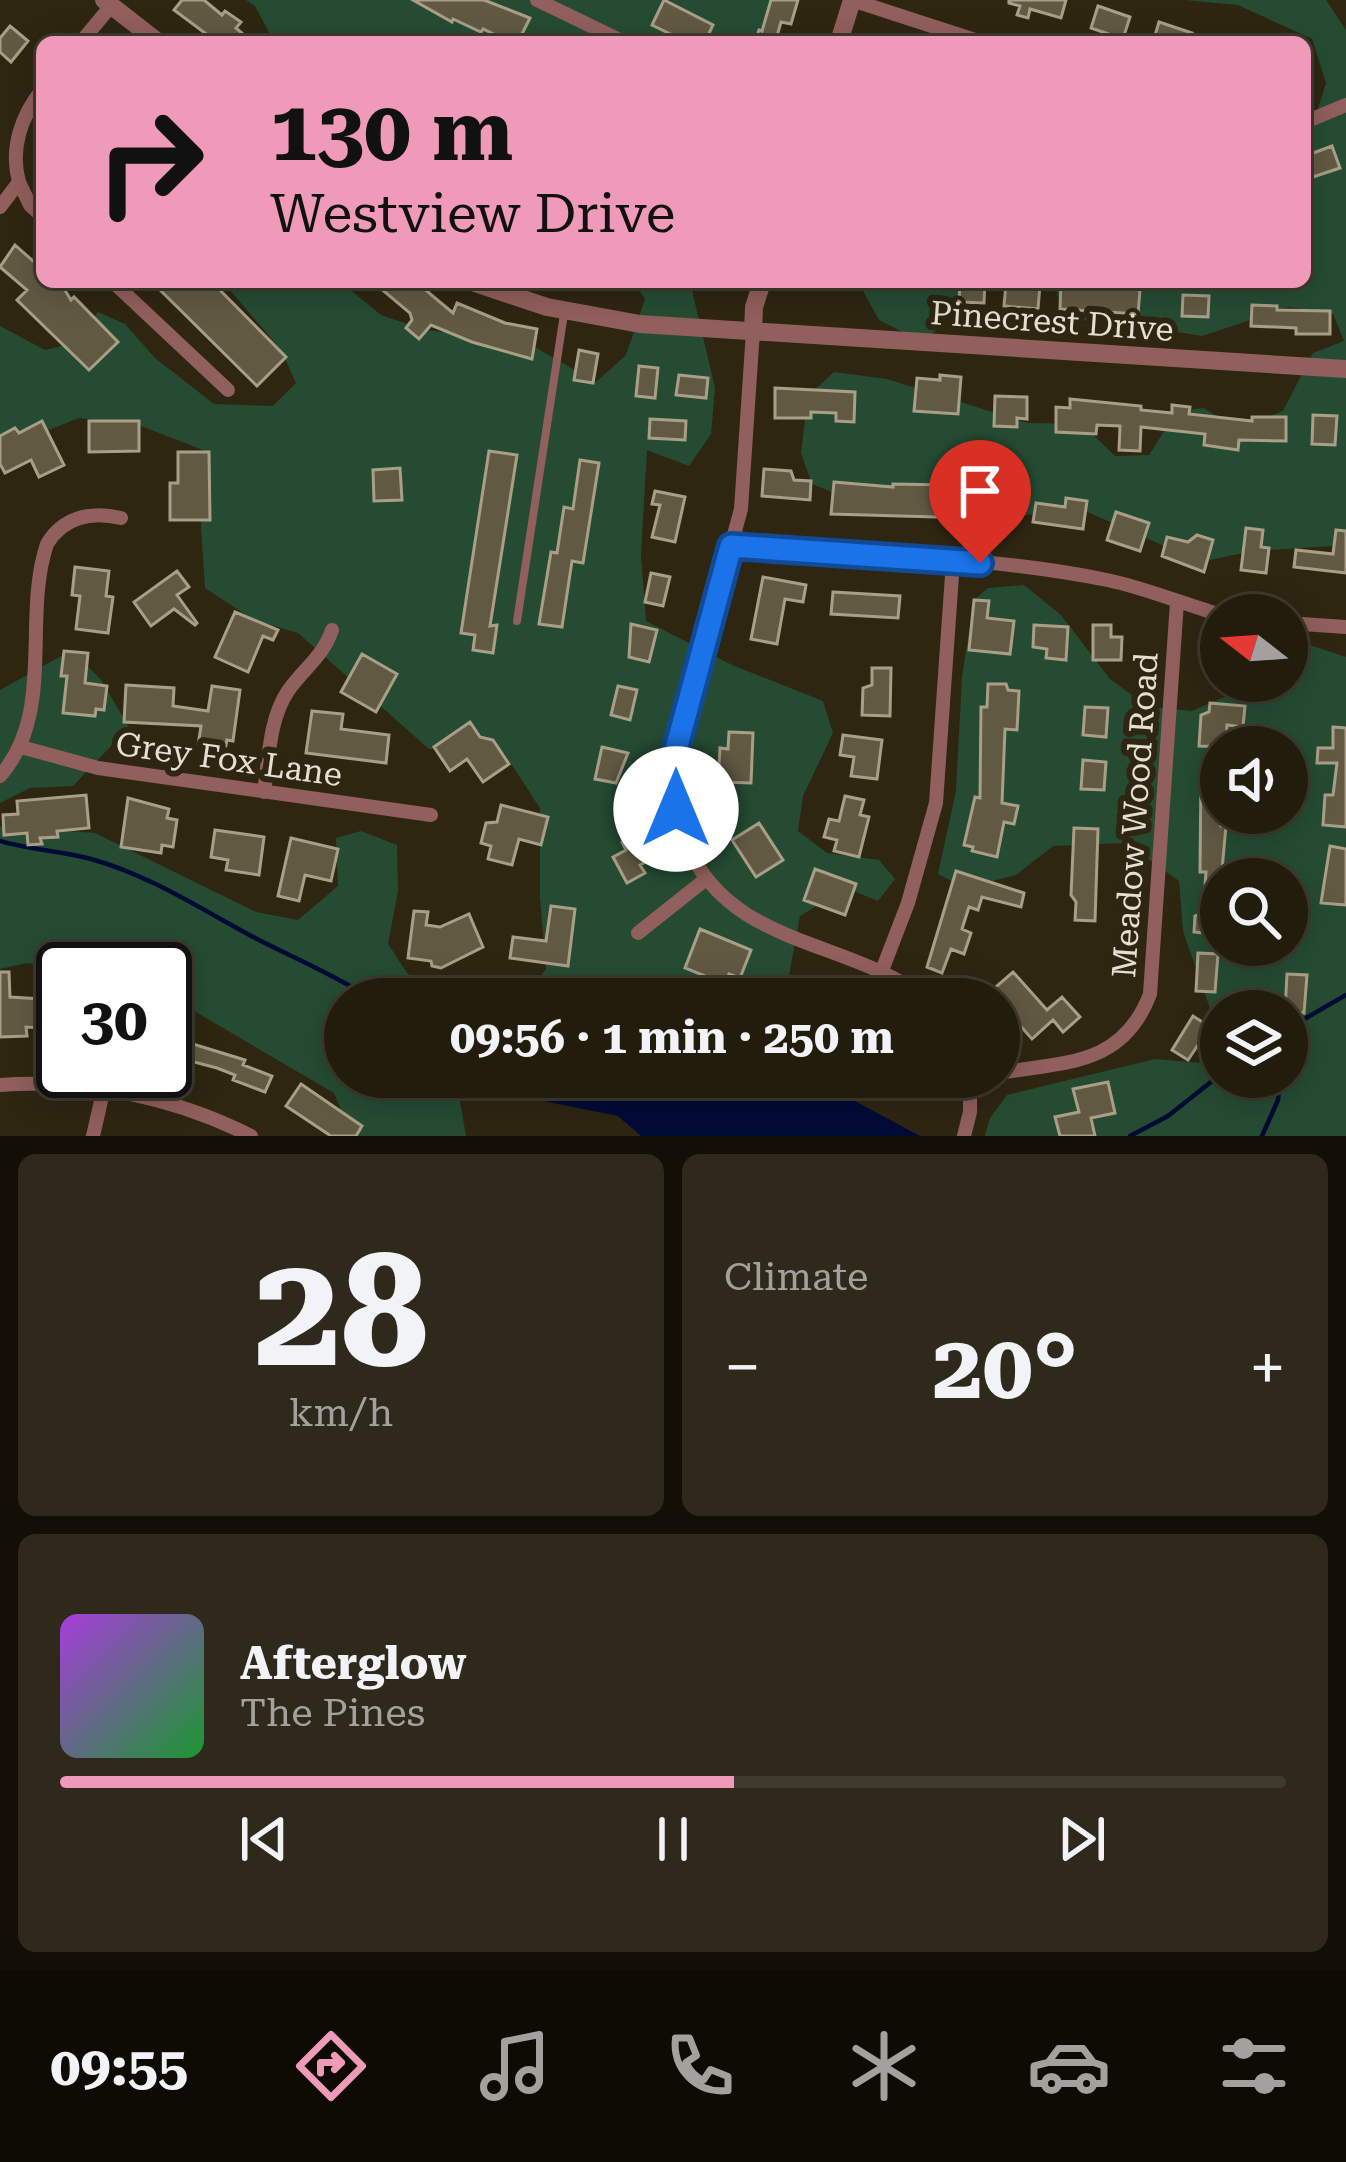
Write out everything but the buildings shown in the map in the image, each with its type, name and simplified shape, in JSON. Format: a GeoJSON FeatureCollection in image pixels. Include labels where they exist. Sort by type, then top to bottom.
{"type":"FeatureCollection","features":[{"type":"Feature","properties":{"kind":"street"},"geometry":{"type":"LineString","coordinates":[[537,0],[612,36]]}},
{"type":"Feature","properties":{"kind":"street"},"geometry":{"type":"LineString","coordinates":[[841,36],[852,0],[963,36]]}},
{"type":"Feature","properties":{"kind":"street"},"geometry":{"type":"LineString","coordinates":[[85,36],[107,3],[150,36]]}},
{"type":"Feature","properties":{"kind":"street"},"geometry":{"type":"LineString","coordinates":[[36,97],[18,136],[15,164],[25,197],[36,209]]}},
{"type":"Feature","properties":{"kind":"street"},"geometry":{"type":"LineString","coordinates":[[1311,120],[1346,105]]}},
{"type":"Feature","properties":{"kind":"street"},"geometry":{"type":"LineString","coordinates":[[0,206],[19,182]]}},
{"type":"Feature","properties":{"kind":"street"},"geometry":{"type":"LineString","coordinates":[[118,288],[228,390]]}},
{"type":"Feature","properties":{"kind":"street","name":"Pinecrest Drive"},"geometry":{"type":"LineString","coordinates":[[491,288],[565,311],[640,323],[1346,369]]}},
{"type":"Feature","properties":{"kind":"street"},"geometry":{"type":"LineString","coordinates":[[761,288],[753,331],[745,480],[673,772],[676,809],[684,837],[706,878],[725,900],[755,922],[888,978]]}},
{"type":"Feature","properties":{"kind":"street"},"geometry":{"type":"LineString","coordinates":[[0,776],[21,747],[29,717],[47,544],[58,529],[83,516],[121,518]]}},
{"type":"Feature","properties":{"kind":"street"},"geometry":{"type":"LineString","coordinates":[[731,546],[1064,572],[1138,588],[1200,609]]}},
{"type":"Feature","properties":{"kind":"street"},"geometry":{"type":"LineString","coordinates":[[881,974],[908,903],[936,802],[953,561]]}},
{"type":"Feature","properties":{"kind":"street","name":"Meadow Wood Road"},"geometry":{"type":"LineString","coordinates":[[1020,1069],[1104,1052],[1127,1035],[1150,994],[1177,602]]}},
{"type":"Feature","properties":{"kind":"street"},"geometry":{"type":"LineString","coordinates":[[1308,624],[1346,627]]}},
{"type":"Feature","properties":{"kind":"street"},"geometry":{"type":"LineString","coordinates":[[264,792],[279,707],[322,654],[332,630]]}},
{"type":"Feature","properties":{"kind":"street","name":"Grey Fox Lane"},"geometry":{"type":"LineString","coordinates":[[21,747],[98,768],[431,815]]}},
{"type":"Feature","properties":{"kind":"street"},"geometry":{"type":"LineString","coordinates":[[638,933],[706,878]]}},
{"type":"Feature","properties":{"kind":"street"},"geometry":{"type":"LineString","coordinates":[[0,1085],[36,1084]]}},
{"type":"Feature","properties":{"kind":"street"},"geometry":{"type":"LineString","coordinates":[[93,1136],[102,1098]]}},
{"type":"Feature","properties":{"kind":"street"},"geometry":{"type":"LineString","coordinates":[[146,1098],[251,1136]]}},
{"type":"Feature","properties":{"kind":"street"},"geometry":{"type":"LineString","coordinates":[[964,1136],[971,1098]]}},
{"type":"Feature","properties":{"kind":"lane"},"geometry":{"type":"LineString","coordinates":[[517,621],[565,311]]}},
{"type":"Feature","properties":{"kind":"green space"},"geometry":{"type":"Polygon","coordinates":[[[246,0],[787,0],[776,36],[271,36],[255,6],[246,0]]]}},
{"type":"Feature","properties":{"kind":"green space"},"geometry":{"type":"Polygon","coordinates":[[[1185,0],[1326,0],[1346,30],[1346,545],[1253,551],[1200,562],[1083,510],[1014,516],[925,497],[857,502],[812,484],[801,453],[808,396],[834,372],[887,379],[1028,423],[1082,424],[1115,456],[1149,455],[1177,411],[1203,408],[1239,428],[1283,411],[1313,353],[1344,341],[1333,314],[1289,307],[1202,336],[1064,319],[1056,288],[1311,288],[1311,130],[1326,83],[1311,36],[1238,5],[1185,0]]]}},
{"type":"Feature","properties":{"kind":"green space"},"geometry":{"type":"Polygon","coordinates":[[[228,288],[348,288],[381,315],[425,330],[524,341],[596,382],[626,355],[645,299],[637,288],[691,288],[715,388],[711,434],[689,466],[647,450],[641,555],[646,621],[732,665],[823,701],[833,733],[803,796],[798,831],[827,853],[879,860],[895,879],[878,901],[846,888],[800,916],[788,978],[539,978],[546,969],[540,808],[504,753],[429,749],[298,633],[254,620],[205,588],[201,528],[208,452],[141,426],[79,418],[0,449],[0,326],[45,350],[74,343],[98,312],[125,324],[155,358],[214,404],[273,406],[296,383],[281,350],[228,288]]]}},
{"type":"Feature","properties":{"kind":"green space"},"geometry":{"type":"Polygon","coordinates":[[[975,288],[952,317],[922,342],[879,320],[863,291],[975,288]]]}},
{"type":"Feature","properties":{"kind":"green space"},"geometry":{"type":"Polygon","coordinates":[[[1024,585],[1061,615],[1110,679],[1148,707],[1192,711],[1213,702],[1308,702],[1308,644],[1346,657],[1346,1136],[985,1136],[990,1118],[1005,1098],[1020,1098],[1020,1092],[1155,1059],[1200,1063],[1200,1098],[1308,1098],[1308,990],[1204,990],[1183,931],[1179,881],[1126,843],[1053,846],[1016,875],[965,888],[938,874],[956,791],[962,677],[974,600],[988,588],[1024,585]]]}},
{"type":"Feature","properties":{"kind":"green space"},"geometry":{"type":"Polygon","coordinates":[[[72,650],[101,680],[129,727],[73,786],[30,788],[0,803],[0,690],[72,650]]]}},
{"type":"Feature","properties":{"kind":"green space"},"geometry":{"type":"Polygon","coordinates":[[[0,826],[95,833],[256,912],[298,920],[338,886],[336,838],[361,831],[397,845],[398,891],[388,944],[414,978],[324,978],[324,1087],[192,1010],[192,942],[36,942],[36,964],[0,969],[0,826]]]}},
{"type":"Feature","properties":{"kind":"green space"},"geometry":{"type":"Polygon","coordinates":[[[336,1098],[460,1098],[466,1136],[352,1136],[336,1098]]]}},
{"type":"Feature","properties":{"kind":"water"},"geometry":{"type":"Polygon","coordinates":[[[534,1098],[849,1098],[920,1136],[641,1136],[618,1116],[534,1098]]]}},
{"type":"Feature","properties":{"kind":"waterway"},"geometry":{"type":"LineString","coordinates":[[0,841],[91,859],[135,875],[335,978]]}},
{"type":"Feature","properties":{"kind":"waterway"},"geometry":{"type":"LineString","coordinates":[[1308,1017],[1346,995]]}},
{"type":"Feature","properties":{"kind":"waterway"},"geometry":{"type":"LineString","coordinates":[[1130,1136],[1168,1116],[1200,1091]]}},
{"type":"Feature","properties":{"kind":"waterway"},"geometry":{"type":"LineString","coordinates":[[1262,1136],[1278,1098]]}},
{"type":"Feature","properties":{"kind":"route"},"geometry":{"type":"LineString","coordinates":[[676,809],[675,753],[731,546],[980,563]]}}]}
